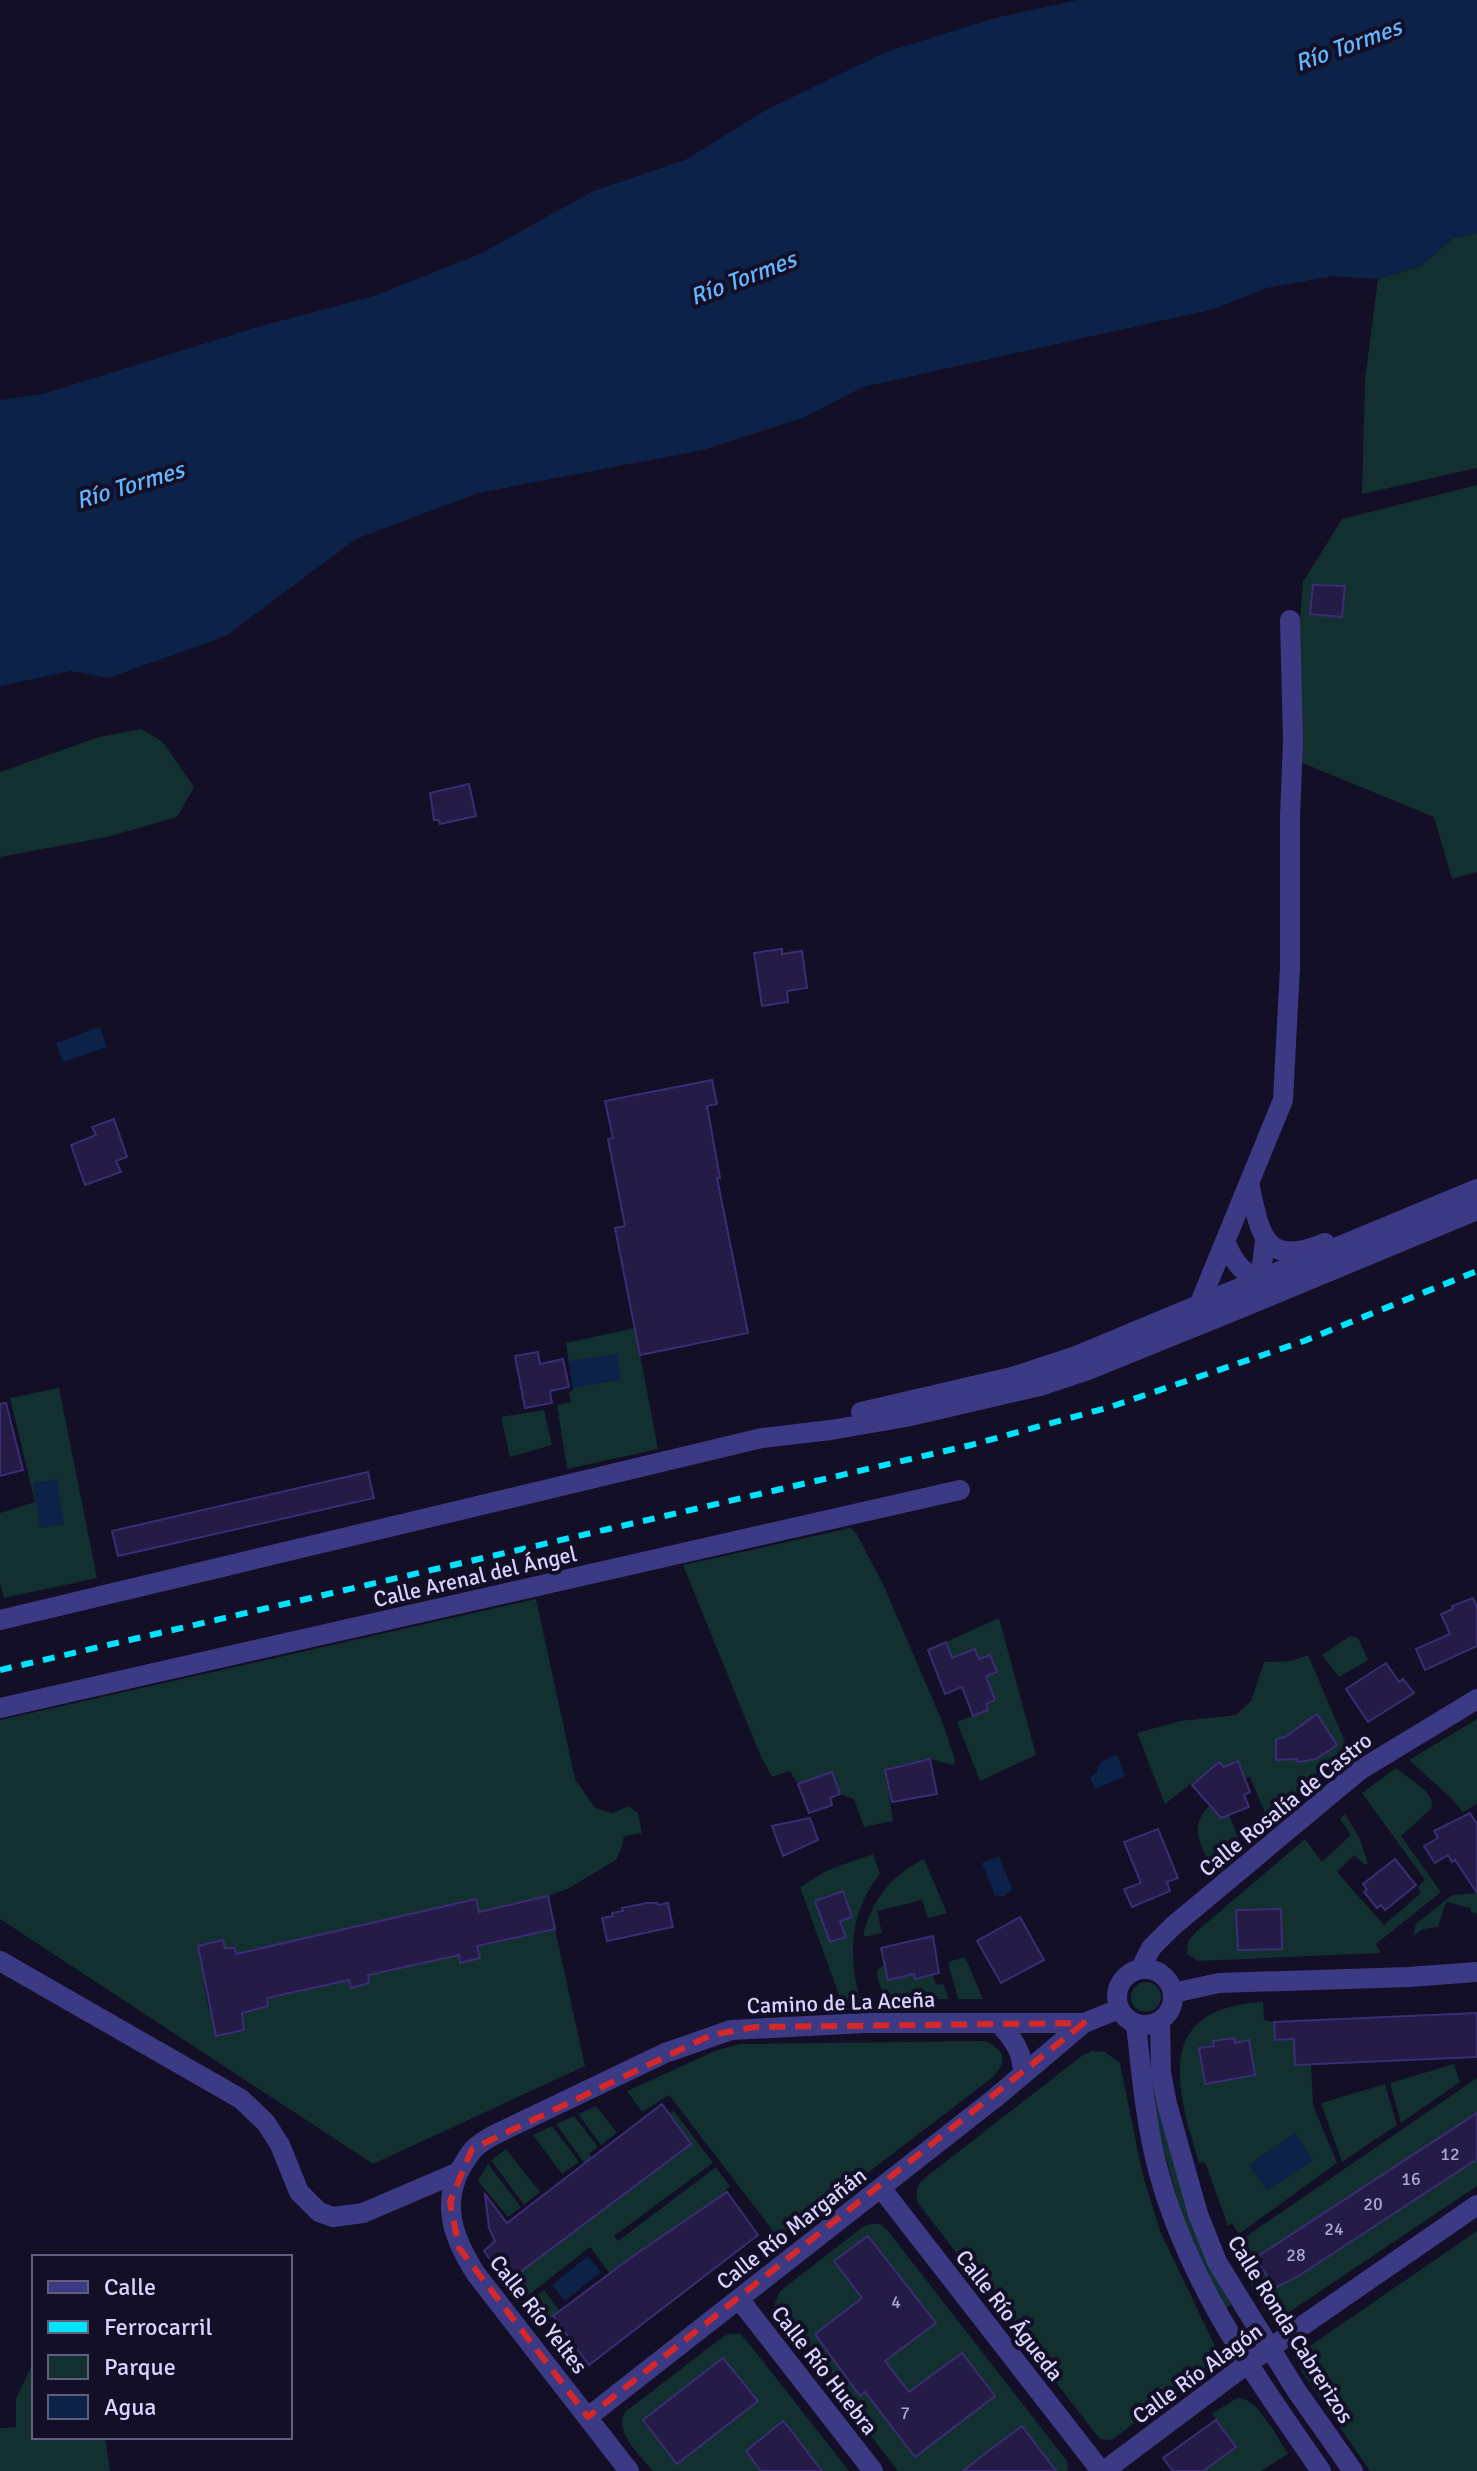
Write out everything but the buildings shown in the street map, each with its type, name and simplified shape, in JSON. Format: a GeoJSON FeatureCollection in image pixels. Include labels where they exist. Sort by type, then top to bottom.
{"type":"FeatureCollection","features":[{"type":"Feature","properties":{"kind":"street"},"geometry":{"type":"LineString","coordinates":[[1199,1305],[1250,1187],[1283,1100],[1287,1060],[1293,741],[1290,620]]}},
{"type":"Feature","properties":{"kind":"street"},"geometry":{"type":"LineString","coordinates":[[1088,1370],[1107,1354],[1231,1303],[1245,1295],[1260,1280],[1265,1241],[1258,1227],[1250,1187]]}},
{"type":"Feature","properties":{"kind":"street"},"geometry":{"type":"LineString","coordinates":[[797,1433],[827,1420],[1012,1377],[1076,1356],[1477,1189]]}},
{"type":"Feature","properties":{"kind":"street"},"geometry":{"type":"LineString","coordinates":[[1265,1241],[1288,1252],[1308,1251],[1354,1231],[1446,1201]]}},
{"type":"Feature","properties":{"kind":"street"},"geometry":{"type":"LineString","coordinates":[[1226,1243],[1239,1267],[1260,1280],[1279,1281],[1421,1224],[1470,1214]]}},
{"type":"Feature","properties":{"kind":"street"},"geometry":{"type":"LineString","coordinates":[[0,1620],[762,1438],[831,1430],[965,1405],[1040,1386],[1088,1370],[1470,1214]]}},
{"type":"Feature","properties":{"kind":"street","name":"Calle Arenal del Ángel"},"geometry":{"type":"LineString","coordinates":[[0,1708],[960,1490]]}},
{"type":"Feature","properties":{"kind":"street","name":"Calle Rosalía de Castro"},"geometry":{"type":"LineString","coordinates":[[1141,1968],[1151,1948],[1173,1926],[1360,1770],[1477,1699]]}},
{"type":"Feature","properties":{"kind":"street"},"geometry":{"type":"LineString","coordinates":[[0,1961],[241,2099],[266,2123],[280,2145],[299,2192],[319,2212],[333,2217],[363,2213],[459,2172]]}},
{"type":"Feature","properties":{"kind":"street"},"geometry":{"type":"LineString","coordinates":[[1141,1968],[1156,1970],[1167,1979],[1173,1993],[1173,2004],[1160,2021],[1148,2025],[1136,2024],[1126,2018],[1119,2009],[1116,1991],[1125,1976],[1141,1968]]}},
{"type":"Feature","properties":{"kind":"street"},"geometry":{"type":"LineString","coordinates":[[1173,1993],[1219,1983],[1477,1972]]}},
{"type":"Feature","properties":{"kind":"street","name":"Camino de La Aceña"},"geometry":{"type":"LineString","coordinates":[[459,2172],[472,2149],[496,2134],[665,2053],[711,2035],[755,2027],[1084,2023],[1119,2009]]}},
{"type":"Feature","properties":{"kind":"street","name":"Calle Ronda Cabrerizos"},"geometry":{"type":"LineString","coordinates":[[1160,2021],[1161,2073],[1167,2104],[1198,2214],[1217,2262],[1296,2390],[1353,2471]]}},
{"type":"Feature","properties":{"kind":"street"},"geometry":{"type":"LineString","coordinates":[[999,2023],[1018,2047],[1023,2060],[1023,2075]]}},
{"type":"Feature","properties":{"kind":"street","name":"Calle Río Margañán"},"geometry":{"type":"LineString","coordinates":[[588,2417],[881,2188],[1084,2023]]}},
{"type":"Feature","properties":{"kind":"street"},"geometry":{"type":"LineString","coordinates":[[1136,2024],[1146,2115],[1165,2191],[1194,2272],[1247,2364],[1321,2471]]}},
{"type":"Feature","properties":{"kind":"street","name":"Calle Río Yeltes"},"geometry":{"type":"LineString","coordinates":[[459,2172],[450,2202],[452,2226],[459,2248],[629,2471]]}},
{"type":"Feature","properties":{"kind":"street","name":"Calle Río Águeda"},"geometry":{"type":"LineString","coordinates":[[881,2188],[1102,2471]]}},
{"type":"Feature","properties":{"kind":"street","name":"Calle Río Alagón"},"geometry":{"type":"LineString","coordinates":[[1102,2471],[1247,2364],[1477,2205]]}},
{"type":"Feature","properties":{"kind":"street","name":"Calle Río Huebra"},"geometry":{"type":"LineString","coordinates":[[739,2299],[873,2471]]}},
{"type":"Feature","properties":{"kind":"highlighted area"},"geometry":{"type":"Polygon","coordinates":[[[1084,2023],[588,2417],[459,2248],[450,2202],[472,2149],[711,2035],[755,2027],[1084,2023]]]}},
{"type":"Feature","properties":{"kind":"green space"},"geometry":{"type":"Polygon","coordinates":[[[1477,233],[1477,468],[1362,494],[1365,379],[1378,279],[1421,266],[1453,238],[1477,233]]]}},
{"type":"Feature","properties":{"kind":"green space"},"geometry":{"type":"Polygon","coordinates":[[[1477,485],[1477,872],[1452,879],[1434,817],[1295,760],[1295,683],[1303,582],[1342,519],[1477,485]]]}},
{"type":"Feature","properties":{"kind":"green space"},"geometry":{"type":"Polygon","coordinates":[[[141,729],[163,742],[194,787],[177,817],[107,837],[0,857],[0,772],[99,737],[141,729]]]}},
{"type":"Feature","properties":{"kind":"green space"},"geometry":{"type":"Polygon","coordinates":[[[635,1328],[658,1449],[567,1469],[557,1405],[571,1402],[569,1392],[573,1390],[566,1343],[635,1328]]]}},
{"type":"Feature","properties":{"kind":"green space"},"geometry":{"type":"Polygon","coordinates":[[[59,1388],[97,1578],[4,1598],[0,1583],[0,1513],[35,1502],[10,1398],[59,1388]]]}},
{"type":"Feature","properties":{"kind":"green space"},"geometry":{"type":"Polygon","coordinates":[[[544,1410],[552,1445],[510,1457],[501,1417],[544,1410]]]}},
{"type":"Feature","properties":{"kind":"green space"},"geometry":{"type":"Polygon","coordinates":[[[851,1528],[883,1584],[942,1721],[955,1760],[954,1765],[930,1759],[885,1770],[893,1821],[864,1827],[854,1799],[840,1794],[832,1773],[798,1784],[790,1771],[772,1777],[761,1757],[683,1565],[851,1528]]]}},
{"type":"Feature","properties":{"kind":"green space"},"geometry":{"type":"Polygon","coordinates":[[[536,1599],[575,1779],[595,1808],[613,1813],[628,1806],[638,1813],[642,1833],[624,1836],[616,1860],[569,1888],[548,1896],[479,1912],[475,1899],[236,1954],[235,1948],[198,1947],[208,1985],[204,1986],[209,2009],[218,2007],[220,2016],[213,2025],[216,2036],[244,2030],[243,2019],[230,2012],[268,2006],[267,1998],[349,1980],[351,1988],[369,1983],[368,1975],[459,1955],[461,1962],[479,1958],[477,1947],[555,1929],[585,2066],[373,2164],[0,1919],[0,1720],[536,1599]]]}},
{"type":"Feature","properties":{"kind":"green space"},"geometry":{"type":"Polygon","coordinates":[[[999,1618],[1036,1755],[980,1781],[957,1722],[988,1710],[986,1704],[995,1699],[975,1649],[952,1658],[946,1642],[999,1618]]]}},
{"type":"Feature","properties":{"kind":"green space"},"geometry":{"type":"Polygon","coordinates":[[[1350,1636],[1358,1638],[1368,1660],[1339,1677],[1322,1655],[1350,1636]]]}},
{"type":"Feature","properties":{"kind":"green space"},"geometry":{"type":"Polygon","coordinates":[[[1308,1655],[1350,1754],[1269,1822],[1250,1777],[1245,1778],[1238,1761],[1224,1767],[1219,1762],[1165,1804],[1137,1733],[1180,1721],[1236,1715],[1251,1701],[1264,1662],[1291,1661],[1308,1655]]]}},
{"type":"Feature","properties":{"kind":"green space"},"geometry":{"type":"Polygon","coordinates":[[[1477,1719],[1477,1804],[1463,1812],[1409,1760],[1477,1719]]]}},
{"type":"Feature","properties":{"kind":"green space"},"geometry":{"type":"Polygon","coordinates":[[[1396,1768],[1425,1790],[1432,1801],[1431,1809],[1401,1836],[1441,1892],[1376,1944],[1381,1953],[1198,1961],[1187,1954],[1188,1941],[1197,1931],[1305,1839],[1322,1862],[1351,1835],[1340,1819],[1345,1814],[1359,1837],[1368,1863],[1365,1865],[1354,1855],[1337,1872],[1384,1925],[1421,1893],[1418,1887],[1425,1880],[1362,1793],[1396,1768]]]}},
{"type":"Feature","properties":{"kind":"green space"},"geometry":{"type":"Polygon","coordinates":[[[1209,1806],[1220,1818],[1229,1815],[1241,1845],[1212,1869],[1198,1836],[1199,1822],[1209,1806]]]}},
{"type":"Feature","properties":{"kind":"green space"},"geometry":{"type":"Polygon","coordinates":[[[873,1854],[880,1874],[862,1904],[854,1936],[854,1969],[861,2003],[843,2006],[800,1887],[828,1870],[873,1854]]]}},
{"type":"Feature","properties":{"kind":"green space"},"geometry":{"type":"Polygon","coordinates":[[[924,1859],[947,1913],[928,1918],[922,1900],[877,1911],[882,1933],[863,1937],[871,1912],[884,1891],[902,1873],[924,1859]]]}},
{"type":"Feature","properties":{"kind":"green space"},"geometry":{"type":"Polygon","coordinates":[[[1477,1893],[1477,1914],[1471,1912],[1471,1908],[1446,1902],[1438,1927],[1423,1929],[1413,1936],[1416,1924],[1452,1895],[1477,1893]]]}},
{"type":"Feature","properties":{"kind":"green space"},"geometry":{"type":"Polygon","coordinates":[[[965,1957],[983,1999],[958,1999],[948,1962],[965,1957]]]}},
{"type":"Feature","properties":{"kind":"green space"},"geometry":{"type":"Polygon","coordinates":[[[884,1965],[888,1980],[933,1975],[936,1985],[943,1984],[949,1999],[885,1999],[877,1970],[884,1965]]]}},
{"type":"Feature","properties":{"kind":"green space"},"geometry":{"type":"Polygon","coordinates":[[[1146,1982],[1152,1983],[1160,1991],[1160,2003],[1152,2011],[1146,2012],[1140,2011],[1132,2003],[1131,1997],[1132,1991],[1140,1983],[1146,1982]]]}},
{"type":"Feature","properties":{"kind":"green space"},"geometry":{"type":"Polygon","coordinates":[[[1263,2002],[1264,2020],[1274,2022],[1275,2040],[1294,2039],[1295,2065],[1311,2064],[1313,2105],[1337,2163],[1239,2234],[1232,2223],[1228,2226],[1205,2162],[1199,2163],[1184,2106],[1181,2056],[1189,2035],[1204,2019],[1228,2007],[1263,2002]]]}},
{"type":"Feature","properties":{"kind":"green space"},"geometry":{"type":"Polygon","coordinates":[[[986,2041],[997,2048],[1002,2056],[1001,2066],[993,2077],[780,2240],[669,2095],[642,2112],[627,2091],[715,2051],[740,2044],[986,2041]]]}},
{"type":"Feature","properties":{"kind":"green space"},"geometry":{"type":"Polygon","coordinates":[[[1092,2051],[1105,2052],[1120,2063],[1142,2172],[1160,2231],[1215,2346],[1216,2354],[1212,2364],[1112,2440],[1100,2439],[1095,2433],[918,2203],[917,2195],[919,2185],[926,2177],[1092,2051]]]}},
{"type":"Feature","properties":{"kind":"green space"},"geometry":{"type":"Polygon","coordinates":[[[1454,2064],[1460,2082],[1401,2123],[1390,2083],[1454,2064]]]}},
{"type":"Feature","properties":{"kind":"green space"},"geometry":{"type":"Polygon","coordinates":[[[1477,2078],[1477,2186],[1288,2313],[1276,2317],[1266,2312],[1229,2248],[1477,2078]]]}},
{"type":"Feature","properties":{"kind":"green space"},"geometry":{"type":"Polygon","coordinates":[[[1148,2080],[1156,2080],[1185,2202],[1199,2244],[1231,2305],[1224,2309],[1187,2226],[1169,2169],[1148,2080]]]}},
{"type":"Feature","properties":{"kind":"green space"},"geometry":{"type":"Polygon","coordinates":[[[1385,2084],[1397,2125],[1342,2162],[1321,2103],[1385,2084]]]}},
{"type":"Feature","properties":{"kind":"green space"},"geometry":{"type":"Polygon","coordinates":[[[596,2106],[617,2133],[601,2145],[578,2114],[596,2106]]]}},
{"type":"Feature","properties":{"kind":"green space"},"geometry":{"type":"Polygon","coordinates":[[[674,2111],[713,2163],[614,2236],[618,2241],[716,2167],[730,2187],[726,2189],[727,2192],[610,2274],[590,2247],[521,2301],[494,2265],[691,2144],[669,2114],[674,2111]]]}},
{"type":"Feature","properties":{"kind":"green space"},"geometry":{"type":"Polygon","coordinates":[[[574,2116],[598,2147],[589,2154],[592,2159],[585,2164],[556,2124],[574,2116]]]}},
{"type":"Feature","properties":{"kind":"green space"},"geometry":{"type":"Polygon","coordinates":[[[552,2126],[579,2162],[562,2174],[533,2135],[552,2126]]]}},
{"type":"Feature","properties":{"kind":"green space"},"geometry":{"type":"Polygon","coordinates":[[[506,2149],[540,2192],[524,2205],[491,2160],[506,2149]]]}},
{"type":"Feature","properties":{"kind":"green space"},"geometry":{"type":"Polygon","coordinates":[[[488,2164],[521,2207],[508,2217],[478,2181],[488,2164]]]}},
{"type":"Feature","properties":{"kind":"green space"},"geometry":{"type":"Polygon","coordinates":[[[880,2224],[888,2231],[1067,2461],[1068,2471],[898,2471],[794,2337],[774,2306],[780,2291],[864,2226],[880,2224]]]}},
{"type":"Feature","properties":{"kind":"green space"},"geometry":{"type":"Polygon","coordinates":[[[1477,2231],[1477,2471],[1370,2471],[1302,2372],[1299,2365],[1301,2352],[1477,2231]]]}},
{"type":"Feature","properties":{"kind":"green space"},"geometry":{"type":"Polygon","coordinates":[[[544,2290],[560,2311],[540,2326],[525,2305],[544,2290]]]}},
{"type":"Feature","properties":{"kind":"green space"},"geometry":{"type":"Polygon","coordinates":[[[740,2334],[747,2341],[849,2471],[653,2471],[625,2436],[622,2420],[625,2412],[724,2336],[740,2334]]]}},
{"type":"Feature","properties":{"kind":"green space"},"geometry":{"type":"Polygon","coordinates":[[[32,2364],[32,2439],[105,2439],[110,2471],[0,2471],[0,2428],[16,2427],[16,2399],[32,2364]]]}},
{"type":"Feature","properties":{"kind":"green space"},"geometry":{"type":"Polygon","coordinates":[[[1237,2398],[1245,2399],[1259,2411],[1288,2454],[1261,2471],[1203,2471],[1236,2447],[1212,2414],[1237,2398]]]}},
{"type":"Feature","properties":{"kind":"water","name":"Río Tormes"},"geometry":{"type":"Polygon","coordinates":[[[1077,0],[1477,0],[1477,233],[1453,238],[1421,266],[1378,279],[1332,276],[1267,288],[1214,309],[863,387],[805,417],[703,450],[478,493],[356,539],[226,636],[108,678],[71,671],[0,686],[0,400],[43,394],[261,326],[374,296],[480,254],[593,191],[685,160],[766,110],[886,52],[995,18],[1077,0]]]}},
{"type":"Feature","properties":{"kind":"water"},"geometry":{"type":"Polygon","coordinates":[[[100,1027],[107,1047],[63,1062],[56,1043],[100,1027]]]}},
{"type":"Feature","properties":{"kind":"water"},"geometry":{"type":"Polygon","coordinates":[[[617,1354],[621,1380],[573,1388],[568,1361],[617,1354]]]}},
{"type":"Feature","properties":{"kind":"water"},"geometry":{"type":"Polygon","coordinates":[[[57,1479],[64,1524],[40,1528],[33,1483],[57,1479]]]}},
{"type":"Feature","properties":{"kind":"water"},"geometry":{"type":"Polygon","coordinates":[[[1117,1755],[1125,1776],[1095,1789],[1090,1778],[1103,1760],[1117,1755]]]}},
{"type":"Feature","properties":{"kind":"water"},"geometry":{"type":"Polygon","coordinates":[[[999,1856],[1012,1889],[1005,1896],[995,1896],[982,1863],[999,1856]]]}},
{"type":"Feature","properties":{"kind":"water"},"geometry":{"type":"Polygon","coordinates":[[[1295,2133],[1313,2160],[1267,2191],[1249,2165],[1295,2133]]]}},
{"type":"Feature","properties":{"kind":"water"},"geometry":{"type":"Polygon","coordinates":[[[588,2256],[601,2272],[565,2301],[552,2285],[588,2256]]]}},
{"type":"Feature","properties":{"kind":"railway"},"geometry":{"type":"LineString","coordinates":[[0,1670],[971,1445],[1110,1407],[1304,1341],[1477,1271]]}}]}
